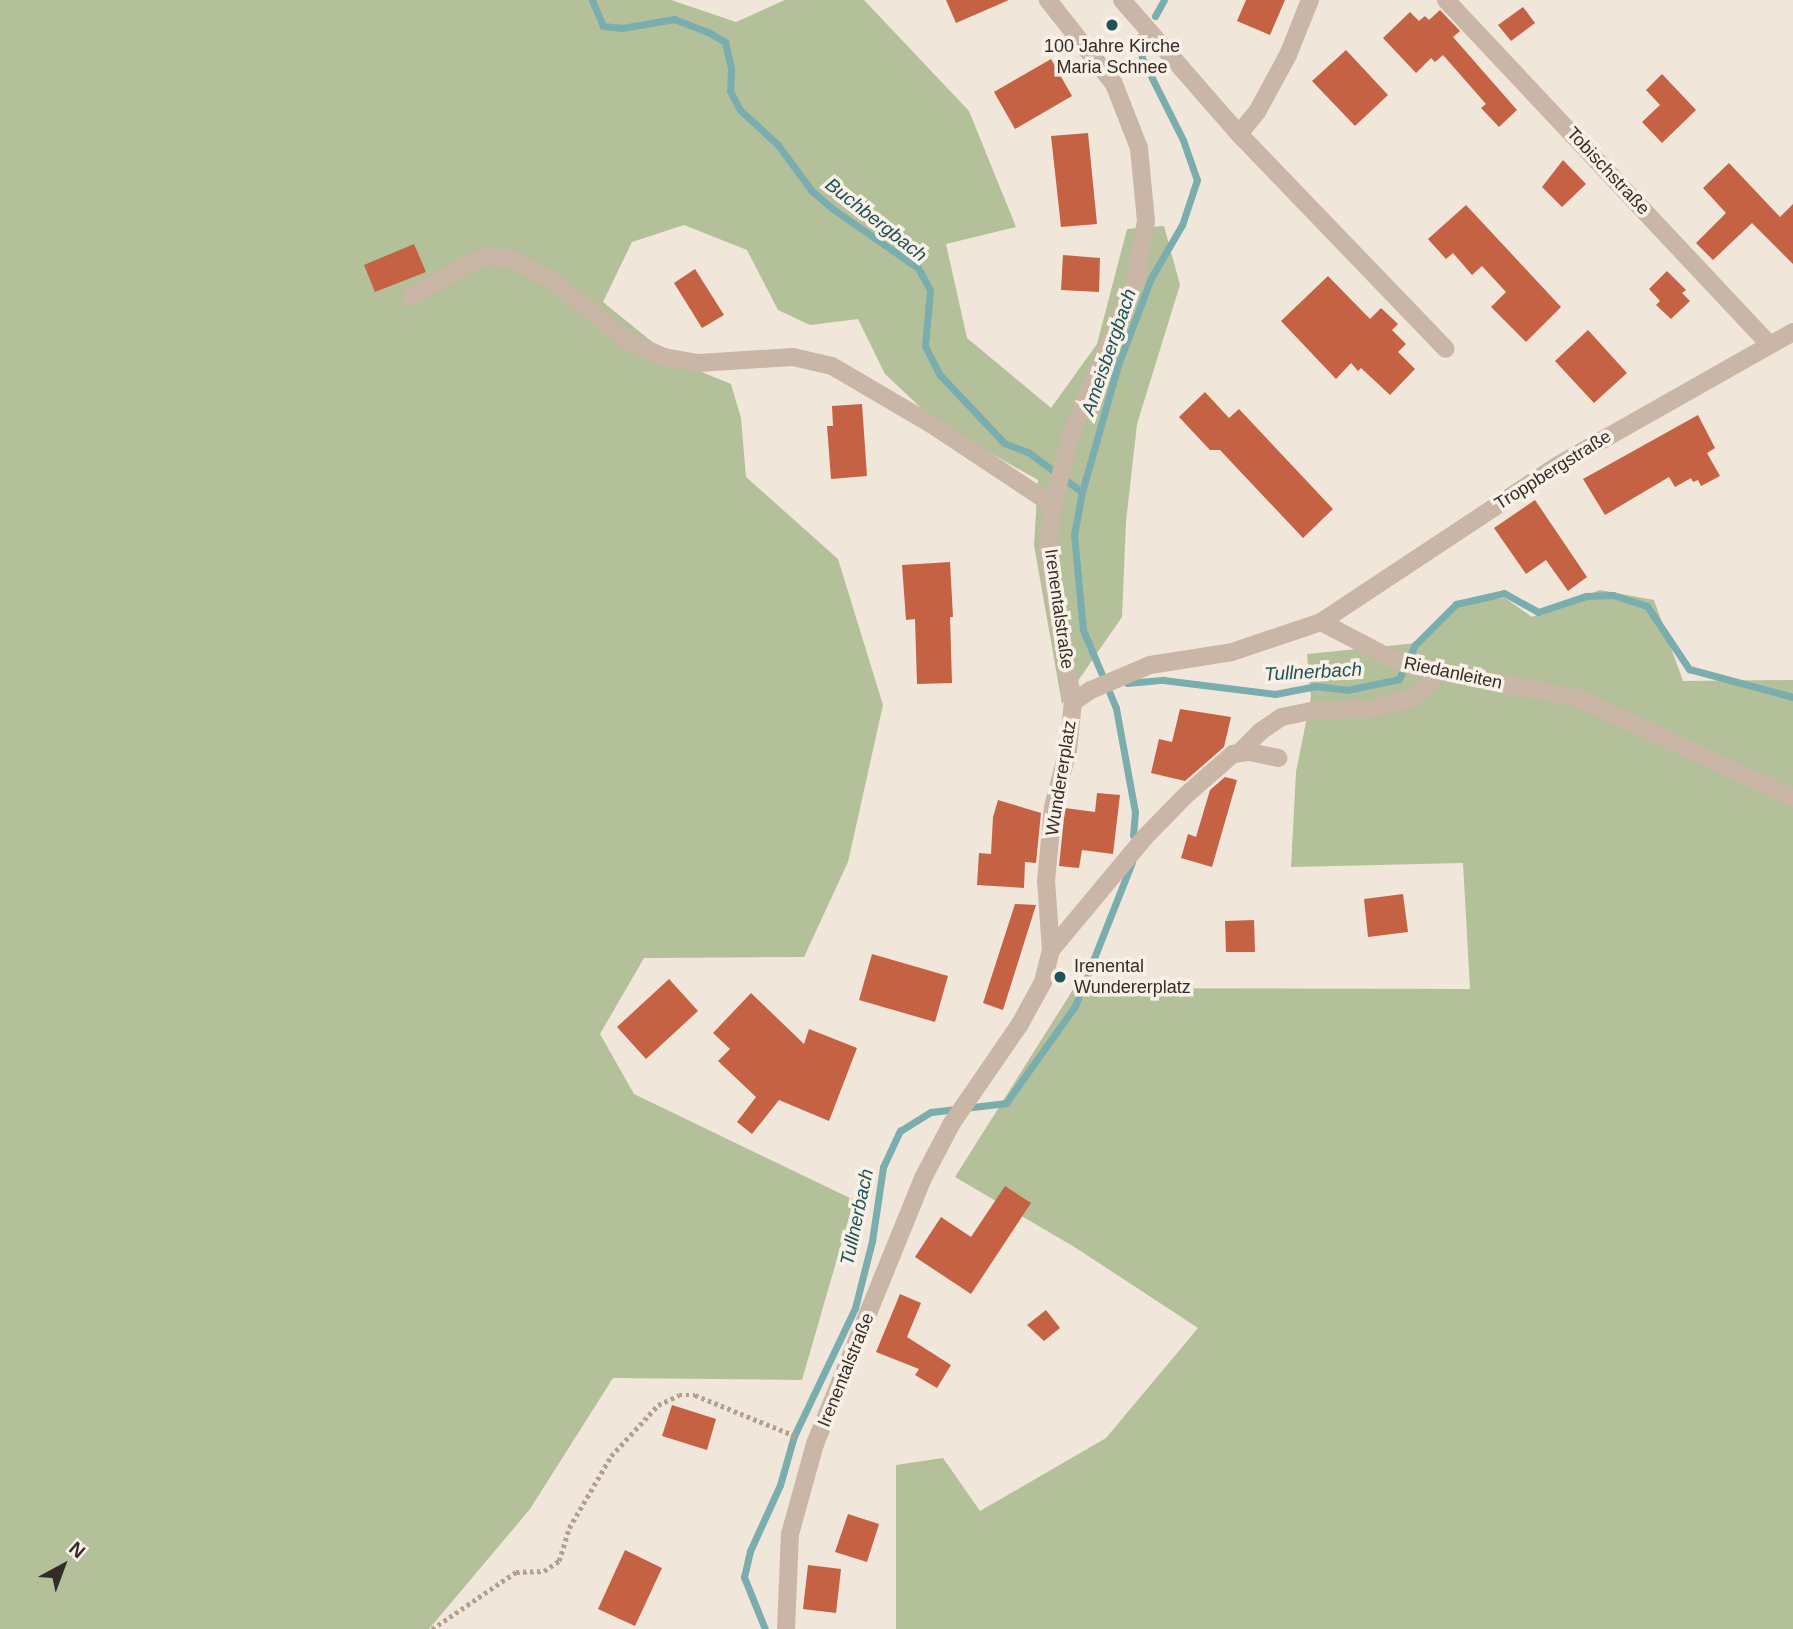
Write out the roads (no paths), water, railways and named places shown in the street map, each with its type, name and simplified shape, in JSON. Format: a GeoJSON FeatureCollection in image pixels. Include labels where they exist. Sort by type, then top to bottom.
{"type":"FeatureCollection","features":[{"type":"Feature","properties":{"kind":"street"},"geometry":{"type":"LineString","coordinates":[[1122,0],[1239,134],[1446,349]]}},
{"type":"Feature","properties":{"kind":"street"},"geometry":{"type":"LineString","coordinates":[[1239,134],[1256,112],[1288,55],[1310,0]]}},
{"type":"Feature","properties":{"kind":"street","name":"Tobischstraße"},"geometry":{"type":"LineString","coordinates":[[1446,0],[1769,344]]}},
{"type":"Feature","properties":{"kind":"street","name":"Irenentalstraße"},"geometry":{"type":"LineString","coordinates":[[1057,4],[1114,84],[1139,148],[1146,221],[1134,285],[1071,433],[1054,498],[1047,551],[1073,702]]}},
{"type":"Feature","properties":{"kind":"street"},"geometry":{"type":"LineString","coordinates":[[410,297],[472,262],[492,256],[514,260],[554,282],[628,341],[664,357],[699,363],[793,357],[832,366],[1054,498]]}},
{"type":"Feature","properties":{"kind":"street","name":"Troppbergstraße"},"geometry":{"type":"LineString","coordinates":[[1321,622],[1558,464],[1793,331]]}},
{"type":"Feature","properties":{"kind":"street"},"geometry":{"type":"LineString","coordinates":[[1073,702],[1091,690],[1150,664],[1232,652],[1321,622]]}},
{"type":"Feature","properties":{"kind":"street","name":"Riedanleiten"},"geometry":{"type":"LineString","coordinates":[[1321,622],[1394,660],[1414,667],[1578,698],[1793,798]]}},
{"type":"Feature","properties":{"kind":"street"},"geometry":{"type":"LineString","coordinates":[[1051,950],[1153,829],[1185,796],[1233,754],[1241,751],[1261,731],[1282,717],[1315,710],[1371,709],[1412,698],[1429,684],[1435,671]]}},
{"type":"Feature","properties":{"kind":"street","name":"Wundererplatz"},"geometry":{"type":"LineString","coordinates":[[979,1087],[1043,982],[1051,950],[1046,881],[1053,807],[1068,750],[1073,702]]}},
{"type":"Feature","properties":{"kind":"street"},"geometry":{"type":"LineString","coordinates":[[1241,751],[1278,758]]}},
{"type":"Feature","properties":{"kind":"street","name":"Irenentalstraße"},"geometry":{"type":"LineString","coordinates":[[786,1629],[790,1534],[806,1468],[923,1178],[952,1123],[979,1087]]}},
{"type":"Feature","properties":{"kind":"waterway","name":"Buchbergbach"},"geometry":{"type":"LineString","coordinates":[[592,0],[603,26],[622,28],[674,19],[708,32],[725,42],[731,68],[730,91],[740,110],[778,145],[811,190],[833,209],[918,268],[930,290],[925,346],[940,375],[1004,443],[1028,452],[1082,492]]}},
{"type":"Feature","properties":{"kind":"waterway","name":"Ameisbergbach"},"geometry":{"type":"LineString","coordinates":[[1155,16],[1164,0]]}},
{"type":"Feature","properties":{"kind":"waterway","name":"Ameisbergbach"},"geometry":{"type":"LineString","coordinates":[[1133,835],[1135,812],[1116,708],[1083,630],[1074,535],[1082,492],[1118,365],[1151,278],[1182,225],[1197,180],[1183,140],[1142,58],[1140,37]]}},
{"type":"Feature","properties":{"kind":"waterway","name":"Tullnerbach"},"geometry":{"type":"LineString","coordinates":[[1127,683],[1163,680],[1275,694],[1316,686],[1347,690],[1399,679],[1415,645],[1456,604],[1504,593],[1538,612],[1586,596],[1613,595],[1647,606],[1689,669],[1793,697]]}},
{"type":"Feature","properties":{"kind":"waterway","name":"Tullnerbach"},"geometry":{"type":"LineString","coordinates":[[765,1629],[744,1577],[750,1551],[780,1485],[794,1436],[855,1308],[872,1241],[883,1167],[900,1131],[931,1112],[1006,1103],[1075,1006],[1132,862]]}},
{"type":"Feature","properties":{"kind":"place","name":"100 Jahre Kirche Maria Schnee"},"geometry":{"type":"Point","coordinates":[1112,25]}},
{"type":"Feature","properties":{"kind":"place","name":"Irenental Wundererplatz"},"geometry":{"type":"Point","coordinates":[1060,977]}}]}
